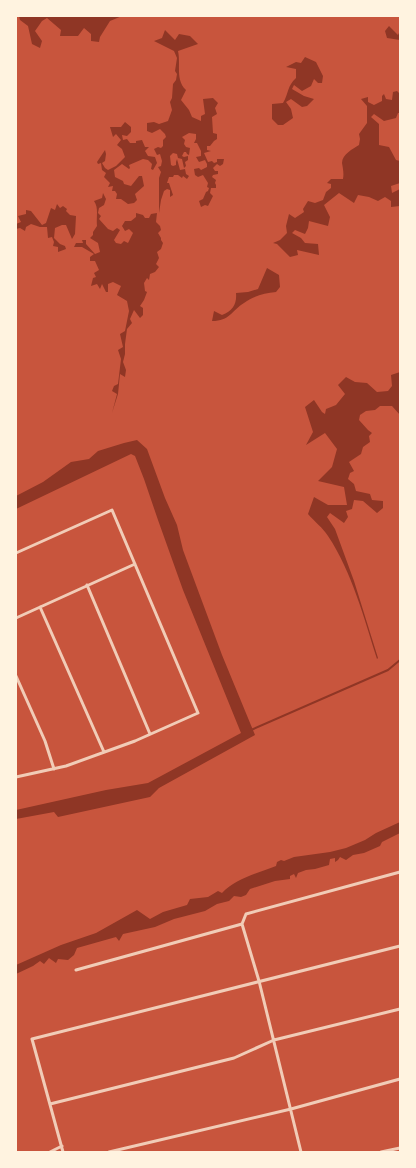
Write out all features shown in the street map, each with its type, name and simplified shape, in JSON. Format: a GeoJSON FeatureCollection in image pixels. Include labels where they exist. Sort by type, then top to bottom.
{"type":"FeatureCollection","features":[{"type":"Feature","properties":{"kind":"street"},"geometry":{"type":"LineString","coordinates":[[16,553],[112,510],[198,713],[104,752],[54,769],[16,777]]}},
{"type":"Feature","properties":{"kind":"street"},"geometry":{"type":"LineString","coordinates":[[16,618],[135,564]]}},
{"type":"Feature","properties":{"kind":"street"},"geometry":{"type":"LineString","coordinates":[[88,585],[150,734]]}},
{"type":"Feature","properties":{"kind":"street"},"geometry":{"type":"LineString","coordinates":[[40,607],[104,752]]}},
{"type":"Feature","properties":{"kind":"street"},"geometry":{"type":"LineString","coordinates":[[16,676],[45,741],[54,769]]}},
{"type":"Feature","properties":{"kind":"street"},"geometry":{"type":"LineString","coordinates":[[301,1152],[259,981],[242,924],[246,914],[400,872]]}},
{"type":"Feature","properties":{"kind":"street"},"geometry":{"type":"LineString","coordinates":[[76,970],[242,924]]}},
{"type":"Feature","properties":{"kind":"street"},"geometry":{"type":"LineString","coordinates":[[63,1152],[32,1039],[400,946]]}},
{"type":"Feature","properties":{"kind":"street"},"geometry":{"type":"LineString","coordinates":[[50,1104],[234,1058],[274,1040],[400,1008]]}},
{"type":"Feature","properties":{"kind":"street"},"geometry":{"type":"LineString","coordinates":[[109,1152],[291,1109],[400,1079]]}},
{"type":"Feature","properties":{"kind":"street"},"geometry":{"type":"LineString","coordinates":[[50,1152],[62,1146]]}},
{"type":"Feature","properties":{"kind":"street"},"geometry":{"type":"LineString","coordinates":[[381,1152],[400,1148]]}},
{"type":"Feature","properties":{"kind":"shaded area"},"geometry":{"type":"Polygon","coordinates":[[[19,16],[122,16],[110,21],[100,37],[99,42],[91,41],[91,34],[84,28],[78,36],[60,36],[61,30],[47,18],[42,21],[35,31],[42,41],[40,48],[32,44],[28,26],[20,20],[19,16]]]}},
{"type":"Feature","properties":{"kind":"shaded area"},"geometry":{"type":"Polygon","coordinates":[[[389,26],[398,35],[400,31],[400,40],[387,38],[385,31],[389,26]]]}},
{"type":"Feature","properties":{"kind":"shaded area"},"geometry":{"type":"Polygon","coordinates":[[[165,30],[175,40],[179,34],[190,36],[198,44],[178,51],[179,77],[186,90],[181,100],[189,110],[192,117],[201,121],[201,116],[205,114],[203,99],[213,98],[218,103],[215,108],[217,114],[212,117],[213,133],[217,134],[217,139],[210,146],[207,146],[207,150],[211,151],[204,153],[208,162],[212,161],[214,163],[217,162],[217,159],[224,159],[223,164],[220,166],[217,164],[213,168],[215,171],[218,171],[218,174],[213,175],[212,177],[216,180],[216,188],[211,188],[210,193],[213,196],[208,206],[205,205],[201,207],[199,201],[203,199],[209,188],[207,187],[208,183],[203,175],[198,177],[195,175],[194,169],[199,168],[201,170],[207,167],[207,164],[205,160],[199,162],[196,157],[201,156],[201,151],[197,143],[194,143],[196,134],[189,133],[182,137],[185,140],[184,144],[186,147],[190,148],[189,155],[184,152],[182,156],[188,156],[188,160],[185,162],[186,166],[184,168],[182,159],[178,158],[177,154],[173,153],[170,156],[171,165],[176,165],[177,159],[180,170],[185,169],[186,174],[189,176],[187,179],[178,175],[169,177],[167,183],[169,183],[173,195],[170,197],[170,190],[167,189],[164,191],[159,213],[159,178],[161,172],[158,167],[161,166],[162,161],[160,154],[157,155],[154,149],[158,147],[161,148],[163,146],[163,140],[166,137],[160,129],[152,133],[147,131],[147,123],[154,122],[159,124],[168,121],[172,110],[170,102],[172,98],[173,84],[176,80],[177,74],[175,71],[177,58],[174,51],[154,41],[162,38],[165,30]]]}},
{"type":"Feature","properties":{"kind":"shaded area"},"geometry":{"type":"Polygon","coordinates":[[[305,57],[316,62],[323,76],[322,83],[318,83],[314,79],[311,86],[302,91],[294,85],[292,89],[304,96],[314,99],[307,106],[302,107],[291,99],[286,102],[291,109],[293,118],[283,125],[278,125],[272,119],[272,104],[283,103],[291,84],[296,78],[296,69],[286,67],[296,62],[301,63],[305,57]]]}},
{"type":"Feature","properties":{"kind":"shaded area"},"geometry":{"type":"Polygon","coordinates":[[[397,91],[400,94],[400,113],[398,113],[396,118],[384,121],[374,114],[371,117],[379,124],[379,145],[389,147],[396,160],[400,161],[400,183],[391,186],[392,193],[400,189],[400,206],[391,207],[391,201],[385,197],[378,201],[369,197],[358,195],[354,203],[339,193],[324,205],[330,217],[328,226],[309,221],[305,234],[295,230],[292,233],[301,238],[305,243],[318,244],[319,255],[297,250],[298,255],[290,257],[277,244],[273,243],[280,240],[287,233],[286,226],[289,214],[295,218],[304,212],[303,209],[308,201],[315,203],[323,200],[326,192],[331,188],[331,184],[327,183],[331,179],[343,179],[342,160],[348,152],[359,145],[359,134],[367,123],[367,106],[361,99],[368,97],[368,102],[374,105],[382,101],[382,96],[384,94],[386,99],[392,100],[393,92],[397,91]]]}},
{"type":"Feature","properties":{"kind":"shaded area"},"geometry":{"type":"Polygon","coordinates":[[[125,122],[131,127],[131,132],[127,136],[122,135],[123,140],[127,139],[130,143],[136,143],[136,141],[142,140],[145,147],[149,147],[145,151],[148,156],[155,157],[157,163],[153,170],[151,169],[152,164],[148,160],[143,159],[129,165],[129,169],[122,164],[114,170],[115,177],[123,181],[124,184],[131,186],[139,176],[142,176],[144,186],[135,194],[137,200],[134,203],[128,204],[121,199],[116,199],[117,194],[115,191],[112,191],[113,186],[108,187],[110,183],[104,177],[106,173],[102,170],[101,163],[98,164],[97,162],[105,150],[105,161],[102,163],[108,170],[116,166],[125,157],[122,149],[117,145],[121,140],[116,134],[113,137],[110,127],[121,127],[125,122]]]}},
{"type":"Feature","properties":{"kind":"shaded area"},"geometry":{"type":"Polygon","coordinates":[[[103,193],[106,199],[104,205],[99,208],[98,213],[101,216],[99,219],[108,229],[113,231],[117,228],[120,230],[114,240],[116,243],[121,244],[124,241],[128,243],[133,233],[129,229],[125,231],[122,226],[125,221],[131,221],[136,217],[136,213],[143,215],[145,218],[149,218],[151,214],[157,213],[156,222],[160,226],[161,230],[158,233],[163,243],[161,249],[157,252],[159,258],[156,264],[159,267],[155,272],[150,274],[149,280],[147,278],[144,283],[145,291],[147,292],[140,306],[143,308],[143,315],[140,318],[134,310],[130,319],[132,323],[127,329],[123,362],[126,370],[125,377],[120,374],[118,394],[112,413],[117,394],[112,391],[114,386],[118,384],[121,359],[118,350],[123,347],[120,334],[125,331],[129,311],[127,301],[117,295],[121,286],[113,282],[108,284],[108,292],[106,292],[102,284],[100,289],[97,284],[91,286],[93,278],[96,277],[94,273],[99,270],[95,261],[90,261],[90,257],[94,254],[82,247],[74,247],[76,243],[83,243],[82,240],[86,240],[86,244],[95,254],[100,252],[98,243],[90,238],[97,226],[97,210],[94,201],[102,198],[103,193]]]}},
{"type":"Feature","properties":{"kind":"shaded area"},"geometry":{"type":"Polygon","coordinates":[[[57,204],[60,208],[63,206],[67,209],[66,211],[70,215],[76,216],[75,234],[72,239],[66,225],[55,228],[54,238],[60,244],[65,246],[66,249],[58,252],[58,247],[53,246],[54,242],[52,237],[48,238],[47,227],[40,227],[31,224],[26,227],[25,231],[20,228],[16,229],[16,224],[21,222],[18,216],[26,214],[26,210],[31,211],[42,225],[46,223],[51,208],[55,210],[57,204]]]}},
{"type":"Feature","properties":{"kind":"shaded area"},"geometry":{"type":"Polygon","coordinates":[[[267,268],[279,275],[280,287],[276,292],[255,297],[240,306],[227,317],[218,321],[212,321],[214,311],[222,315],[234,307],[236,293],[258,289],[267,268]]]}},
{"type":"Feature","properties":{"kind":"shaded area"},"geometry":{"type":"Polygon","coordinates":[[[400,372],[400,415],[392,406],[380,406],[375,410],[366,411],[360,415],[359,420],[372,433],[369,436],[370,442],[363,447],[361,454],[349,462],[354,471],[350,473],[348,479],[354,484],[356,491],[370,494],[372,500],[383,501],[383,508],[377,513],[363,501],[354,500],[352,509],[346,511],[348,517],[344,523],[330,513],[327,517],[335,529],[354,581],[378,658],[377,659],[357,596],[344,565],[326,533],[308,514],[314,497],[328,505],[347,505],[344,487],[318,481],[332,467],[337,449],[325,433],[306,445],[313,432],[305,407],[314,400],[325,414],[326,409],[336,405],[345,394],[338,385],[346,377],[355,382],[367,383],[377,392],[388,391],[392,386],[391,375],[400,372]]]}},
{"type":"Feature","properties":{"kind":"shaded area"},"geometry":{"type":"Polygon","coordinates":[[[137,440],[147,449],[165,498],[177,525],[183,550],[222,655],[255,735],[159,788],[150,797],[58,817],[54,812],[16,819],[16,810],[106,790],[148,783],[241,733],[183,590],[135,456],[131,454],[16,509],[16,496],[43,482],[71,462],[89,459],[98,451],[137,440]]]}},
{"type":"Feature","properties":{"kind":"shaded area"},"geometry":{"type":"Polygon","coordinates":[[[400,822],[400,833],[382,842],[380,846],[364,853],[353,855],[346,860],[340,857],[335,862],[335,858],[330,859],[329,865],[298,873],[296,878],[294,874],[290,876],[290,879],[275,881],[250,889],[246,895],[241,897],[234,896],[229,901],[217,904],[205,911],[174,919],[155,927],[123,934],[119,941],[116,937],[77,948],[74,955],[68,960],[58,959],[56,963],[49,958],[44,964],[40,961],[16,974],[16,965],[61,945],[96,933],[137,910],[150,919],[163,912],[187,905],[190,899],[208,897],[218,891],[222,893],[234,883],[276,866],[277,862],[281,860],[284,861],[294,857],[330,852],[346,848],[400,822]]]}},
{"type":"Feature","properties":{"kind":"waterway"},"geometry":{"type":"LineString","coordinates":[[251,730],[388,670],[400,660]]}}]}
